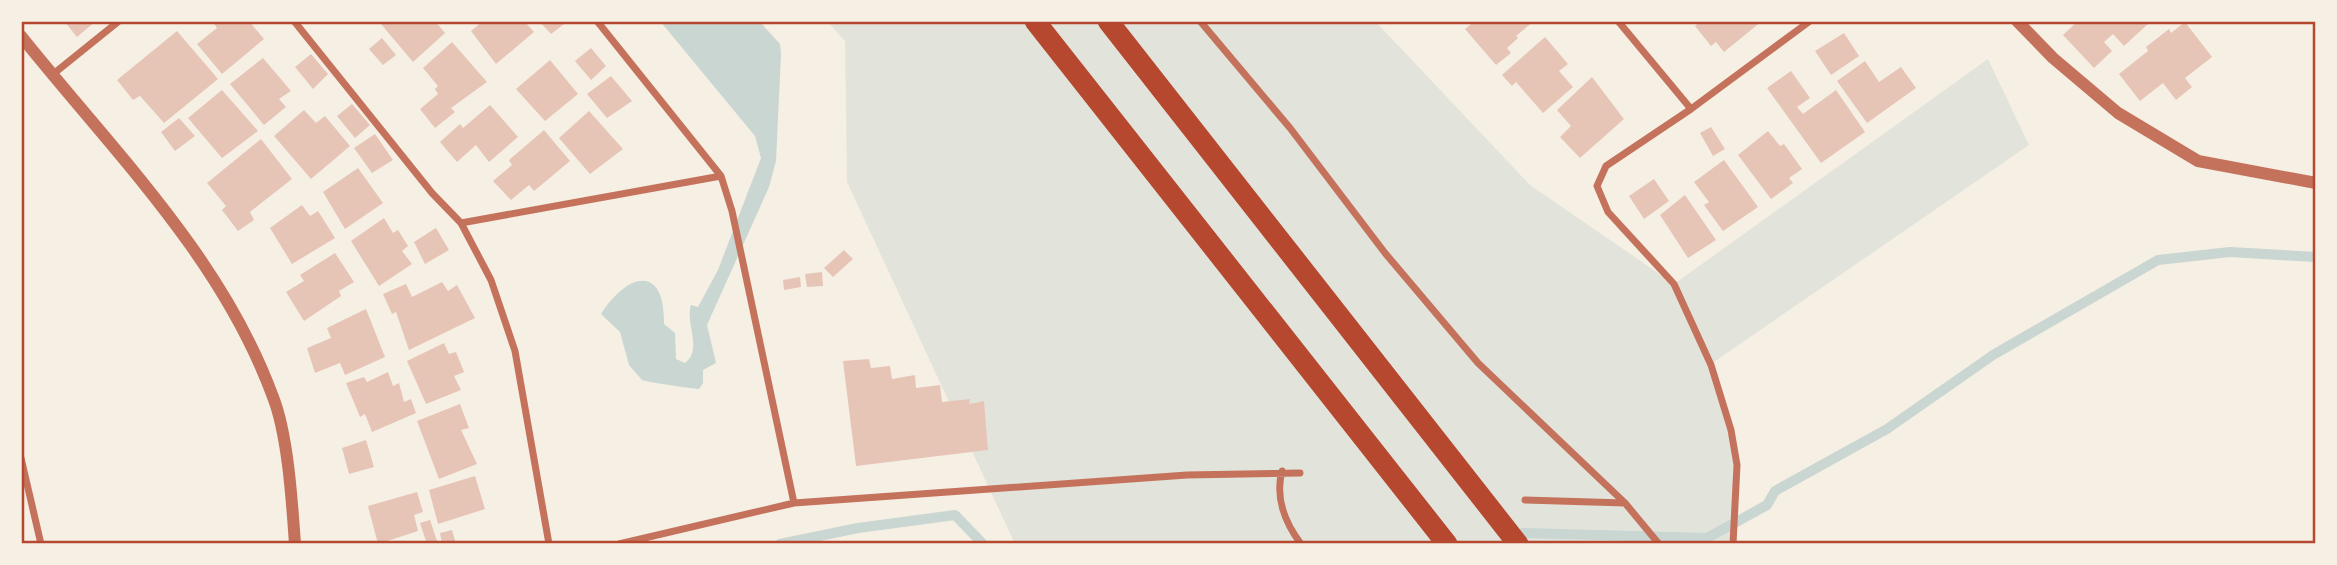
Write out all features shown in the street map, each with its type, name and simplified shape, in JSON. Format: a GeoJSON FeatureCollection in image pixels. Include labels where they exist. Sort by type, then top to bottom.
{"type":"FeatureCollection","features":[{"type":"Feature","properties":{"kind":"highway"},"geometry":{"type":"LineString","coordinates":[[1035,21],[1447,544]]}},
{"type":"Feature","properties":{"kind":"highway"},"geometry":{"type":"LineString","coordinates":[[1108,21],[1444,446],[1518,544]]}},
{"type":"Feature","properties":{"kind":"street"},"geometry":{"type":"LineString","coordinates":[[52,75],[119,21]]}},
{"type":"Feature","properties":{"kind":"street"},"geometry":{"type":"LineString","coordinates":[[294,21],[432,193],[461,223],[491,280],[515,351],[549,544]]}},
{"type":"Feature","properties":{"kind":"street"},"geometry":{"type":"LineString","coordinates":[[597,21],[721,176],[732,211],[794,503]]}},
{"type":"Feature","properties":{"kind":"street"},"geometry":{"type":"LineString","coordinates":[[1200,21],[1290,128],[1385,253],[1478,363],[1625,503],[1659,544]]}},
{"type":"Feature","properties":{"kind":"street"},"geometry":{"type":"LineString","coordinates":[[1618,21],[1691,109]]}},
{"type":"Feature","properties":{"kind":"street"},"geometry":{"type":"LineString","coordinates":[[1732,540],[1737,500],[1737,465],[1731,430],[1711,365],[1674,284],[1608,212],[1597,186],[1606,166],[1691,109],[1810,21]]}},
{"type":"Feature","properties":{"kind":"street"},"geometry":{"type":"LineString","coordinates":[[2017,21],[2053,58],[2118,113],[2198,161],[2316,183]]}},
{"type":"Feature","properties":{"kind":"street"},"geometry":{"type":"LineString","coordinates":[[21,36],[171,215],[237,319],[274,398],[292,493],[295,544]]}},
{"type":"Feature","properties":{"kind":"street"},"geometry":{"type":"LineString","coordinates":[[461,223],[721,176]]}},
{"type":"Feature","properties":{"kind":"street"},"geometry":{"type":"LineString","coordinates":[[21,458],[41,544]]}},
{"type":"Feature","properties":{"kind":"street"},"geometry":{"type":"LineString","coordinates":[[1282,471],[1277,488],[1284,515],[1299,541]]}},
{"type":"Feature","properties":{"kind":"street"},"geometry":{"type":"LineString","coordinates":[[619,544],[794,503],[1282,471],[1300,473]]}},
{"type":"Feature","properties":{"kind":"street"},"geometry":{"type":"LineString","coordinates":[[1525,500],[1625,503]]}},
{"type":"Feature","properties":{"kind":"shaded area"},"geometry":{"type":"Polygon","coordinates":[[[660,21],[759,21],[780,44],[776,161],[769,187],[707,325],[716,363],[703,370],[703,383],[699,389],[642,380],[629,365],[620,332],[601,314],[611,300],[633,283],[651,283],[658,291],[663,304],[664,324],[675,333],[676,359],[685,363],[693,351],[691,305],[698,307],[718,270],[761,158],[755,136],[660,21]]]}},
{"type":"Feature","properties":{"kind":"shaded area"},"geometry":{"type":"Polygon","coordinates":[[[827,21],[1375,21],[1530,185],[1674,284],[1988,59],[2029,145],[1711,364],[1737,465],[1736,544],[1015,544],[847,182],[845,41],[827,21]]]}},
{"type":"Feature","properties":{"kind":"building"},"geometry":{"type":"Polygon","coordinates":[[[64,21],[96,21],[77,37],[64,21]]]}},
{"type":"Feature","properties":{"kind":"building"},"geometry":{"type":"Polygon","coordinates":[[[212,21],[249,21],[264,39],[222,74],[197,44],[217,28],[212,21]]]}},
{"type":"Feature","properties":{"kind":"building"},"geometry":{"type":"Polygon","coordinates":[[[384,21],[435,21],[445,33],[413,62],[381,24],[384,21]]]}},
{"type":"Feature","properties":{"kind":"building"},"geometry":{"type":"Polygon","coordinates":[[[483,21],[524,21],[534,32],[496,64],[471,31],[483,21]]]}},
{"type":"Feature","properties":{"kind":"building"},"geometry":{"type":"Polygon","coordinates":[[[539,21],[568,21],[551,34],[539,21]]]}},
{"type":"Feature","properties":{"kind":"building"},"geometry":{"type":"Polygon","coordinates":[[[1475,21],[1534,21],[1516,36],[1518,38],[1507,48],[1511,53],[1496,65],[1465,29],[1475,21]]]}},
{"type":"Feature","properties":{"kind":"building"},"geometry":{"type":"Polygon","coordinates":[[[1701,21],[1762,21],[1724,52],[1716,42],[1711,46],[1695,26],[1701,21]]]}},
{"type":"Feature","properties":{"kind":"building"},"geometry":{"type":"Polygon","coordinates":[[[2078,21],[2149,23],[2124,46],[2113,34],[2104,42],[2112,51],[2094,68],[2063,35],[2078,21]]]}},
{"type":"Feature","properties":{"kind":"building"},"geometry":{"type":"Polygon","coordinates":[[[2185,22],[2212,57],[2185,78],[2192,87],[2176,100],[2163,83],[2140,101],[2119,74],[2148,51],[2146,47],[2169,29],[2171,33],[2185,22]]]}},
{"type":"Feature","properties":{"kind":"building"},"geometry":{"type":"Polygon","coordinates":[[[177,31],[218,79],[164,123],[140,96],[133,100],[117,80],[177,31]]]}},
{"type":"Feature","properties":{"kind":"building"},"geometry":{"type":"Polygon","coordinates":[[[1844,33],[1859,56],[1831,75],[1815,51],[1844,33]]]}},
{"type":"Feature","properties":{"kind":"building"},"geometry":{"type":"Polygon","coordinates":[[[1545,37],[1568,64],[1559,71],[1573,87],[1543,113],[1516,82],[1512,86],[1502,75],[1545,37]]]}},
{"type":"Feature","properties":{"kind":"building"},"geometry":{"type":"Polygon","coordinates":[[[382,38],[396,55],[383,65],[369,49],[382,38]]]}},
{"type":"Feature","properties":{"kind":"building"},"geometry":{"type":"Polygon","coordinates":[[[452,42],[487,82],[451,108],[455,112],[435,128],[420,109],[438,94],[435,89],[438,86],[423,68],[452,42]]]}},
{"type":"Feature","properties":{"kind":"building"},"geometry":{"type":"Polygon","coordinates":[[[591,48],[606,66],[591,80],[575,61],[591,48]]]}},
{"type":"Feature","properties":{"kind":"building"},"geometry":{"type":"Polygon","coordinates":[[[311,54],[328,74],[313,89],[295,67],[311,54]]]}},
{"type":"Feature","properties":{"kind":"building"},"geometry":{"type":"Polygon","coordinates":[[[263,58],[291,91],[279,99],[286,107],[264,125],[230,84],[263,58]]]}},
{"type":"Feature","properties":{"kind":"building"},"geometry":{"type":"Polygon","coordinates":[[[550,60],[578,94],[545,121],[516,89],[550,60]]]}},
{"type":"Feature","properties":{"kind":"building"},"geometry":{"type":"Polygon","coordinates":[[[1865,61],[1879,82],[1901,67],[1916,88],[1867,123],[1837,81],[1865,61]]]}},
{"type":"Feature","properties":{"kind":"building"},"geometry":{"type":"Polygon","coordinates":[[[1791,71],[1810,98],[1797,107],[1803,114],[1836,90],[1865,132],[1821,163],[1767,88],[1791,71]]]}},
{"type":"Feature","properties":{"kind":"building"},"geometry":{"type":"Polygon","coordinates":[[[611,76],[632,101],[607,118],[587,94],[611,76]]]}},
{"type":"Feature","properties":{"kind":"building"},"geometry":{"type":"Polygon","coordinates":[[[1592,77],[1624,119],[1580,158],[1560,137],[1571,126],[1557,110],[1592,77]]]}},
{"type":"Feature","properties":{"kind":"building"},"geometry":{"type":"Polygon","coordinates":[[[222,90],[258,131],[222,158],[188,118],[222,90]]]}},
{"type":"Feature","properties":{"kind":"building"},"geometry":{"type":"Polygon","coordinates":[[[352,104],[370,125],[355,138],[337,116],[352,104]]]}},
{"type":"Feature","properties":{"kind":"building"},"geometry":{"type":"Polygon","coordinates":[[[490,105],[518,137],[489,162],[476,145],[457,162],[440,142],[460,124],[463,128],[490,105]]]}},
{"type":"Feature","properties":{"kind":"building"},"geometry":{"type":"Polygon","coordinates":[[[304,110],[316,123],[325,116],[350,146],[311,179],[274,136],[304,110]]]}},
{"type":"Feature","properties":{"kind":"building"},"geometry":{"type":"Polygon","coordinates":[[[589,111],[623,149],[590,174],[559,138],[589,111]]]}},
{"type":"Feature","properties":{"kind":"building"},"geometry":{"type":"Polygon","coordinates":[[[179,118],[195,136],[175,151],[161,132],[179,118]]]}},
{"type":"Feature","properties":{"kind":"building"},"geometry":{"type":"Polygon","coordinates":[[[1711,127],[1725,149],[1713,156],[1700,133],[1711,127]]]}},
{"type":"Feature","properties":{"kind":"building"},"geometry":{"type":"Polygon","coordinates":[[[544,130],[570,161],[534,191],[529,185],[511,200],[493,181],[512,165],[509,160],[544,130]]]}},
{"type":"Feature","properties":{"kind":"building"},"geometry":{"type":"Polygon","coordinates":[[[1768,131],[1780,146],[1784,144],[1802,169],[1789,178],[1793,183],[1771,199],[1738,155],[1768,131]]]}},
{"type":"Feature","properties":{"kind":"building"},"geometry":{"type":"Polygon","coordinates":[[[375,134],[393,160],[372,173],[354,148],[375,134]]]}},
{"type":"Feature","properties":{"kind":"building"},"geometry":{"type":"Polygon","coordinates":[[[261,139],[292,179],[250,212],[254,220],[238,231],[222,210],[226,206],[207,183],[261,139]]]}},
{"type":"Feature","properties":{"kind":"building"},"geometry":{"type":"Polygon","coordinates":[[[1724,160],[1758,207],[1723,231],[1704,205],[1709,202],[1694,182],[1724,160]]]}},
{"type":"Feature","properties":{"kind":"building"},"geometry":{"type":"Polygon","coordinates":[[[358,168],[383,203],[345,229],[323,192],[358,168]]]}},
{"type":"Feature","properties":{"kind":"building"},"geometry":{"type":"Polygon","coordinates":[[[1654,179],[1669,201],[1644,219],[1629,196],[1654,179]]]}},
{"type":"Feature","properties":{"kind":"building"},"geometry":{"type":"Polygon","coordinates":[[[1685,195],[1716,240],[1688,258],[1660,215],[1685,195]]]}},
{"type":"Feature","properties":{"kind":"building"},"geometry":{"type":"Polygon","coordinates":[[[302,205],[310,216],[318,211],[335,238],[292,264],[270,228],[302,205]]]}},
{"type":"Feature","properties":{"kind":"building"},"geometry":{"type":"Polygon","coordinates":[[[384,218],[393,233],[398,230],[408,246],[402,251],[412,264],[379,286],[351,241],[384,218]]]}},
{"type":"Feature","properties":{"kind":"building"},"geometry":{"type":"Polygon","coordinates":[[[436,228],[449,250],[425,264],[414,242],[436,228]]]}},
{"type":"Feature","properties":{"kind":"building"},"geometry":{"type":"Polygon","coordinates":[[[844,250],[853,259],[833,277],[824,268],[844,250]]]}},
{"type":"Feature","properties":{"kind":"building"},"geometry":{"type":"Polygon","coordinates":[[[335,253],[354,282],[339,291],[341,296],[304,321],[286,292],[304,281],[300,275],[335,253]]]}},
{"type":"Feature","properties":{"kind":"building"},"geometry":{"type":"Polygon","coordinates":[[[822,272],[823,286],[807,287],[805,274],[822,272]]]}},
{"type":"Feature","properties":{"kind":"building"},"geometry":{"type":"Polygon","coordinates":[[[800,277],[801,287],[784,290],[783,280],[800,277]]]}},
{"type":"Feature","properties":{"kind":"building"},"geometry":{"type":"Polygon","coordinates":[[[442,282],[448,291],[457,285],[475,318],[409,350],[396,312],[392,314],[383,294],[406,284],[412,297],[442,282]]]}},
{"type":"Feature","properties":{"kind":"building"},"geometry":{"type":"Polygon","coordinates":[[[366,309],[385,357],[345,375],[340,363],[315,373],[307,348],[331,338],[327,328],[366,309]]]}},
{"type":"Feature","properties":{"kind":"building"},"geometry":{"type":"Polygon","coordinates":[[[444,343],[449,354],[456,352],[464,372],[454,376],[461,390],[426,404],[407,361],[444,343]]]}},
{"type":"Feature","properties":{"kind":"building"},"geometry":{"type":"Polygon","coordinates":[[[869,359],[871,368],[890,366],[892,379],[915,375],[916,388],[940,385],[942,402],[970,399],[969,404],[984,401],[988,450],[856,466],[843,361],[869,359]]]}},
{"type":"Feature","properties":{"kind":"building"},"geometry":{"type":"Polygon","coordinates":[[[388,372],[393,386],[399,383],[404,402],[411,399],[416,413],[372,432],[365,414],[360,417],[346,383],[364,377],[367,382],[388,372]]]}},
{"type":"Feature","properties":{"kind":"building"},"geometry":{"type":"Polygon","coordinates":[[[460,404],[469,428],[461,430],[477,464],[439,479],[417,421],[460,404]]]}},
{"type":"Feature","properties":{"kind":"building"},"geometry":{"type":"Polygon","coordinates":[[[366,440],[374,467],[349,474],[342,448],[366,440]]]}},
{"type":"Feature","properties":{"kind":"building"},"geometry":{"type":"Polygon","coordinates":[[[475,476],[485,509],[438,524],[429,490],[475,476]]]}},
{"type":"Feature","properties":{"kind":"building"},"geometry":{"type":"Polygon","coordinates":[[[417,492],[423,512],[414,515],[418,531],[378,544],[368,506],[417,492]]]}},
{"type":"Feature","properties":{"kind":"building"},"geometry":{"type":"Polygon","coordinates":[[[430,520],[438,544],[427,544],[420,523],[430,520]]]}},
{"type":"Feature","properties":{"kind":"building"},"geometry":{"type":"Polygon","coordinates":[[[452,530],[456,544],[442,544],[440,533],[452,530]]]}},
{"type":"Feature","properties":{"kind":"waterway"},"geometry":{"type":"LineString","coordinates":[[1523,533],[1707,538],[1767,505],[1775,491],[1887,429],[1993,355],[2158,260],[2230,252],[2316,257]]}},
{"type":"Feature","properties":{"kind":"waterway"},"geometry":{"type":"LineString","coordinates":[[780,544],[858,528],[955,515],[983,544]]}}]}
